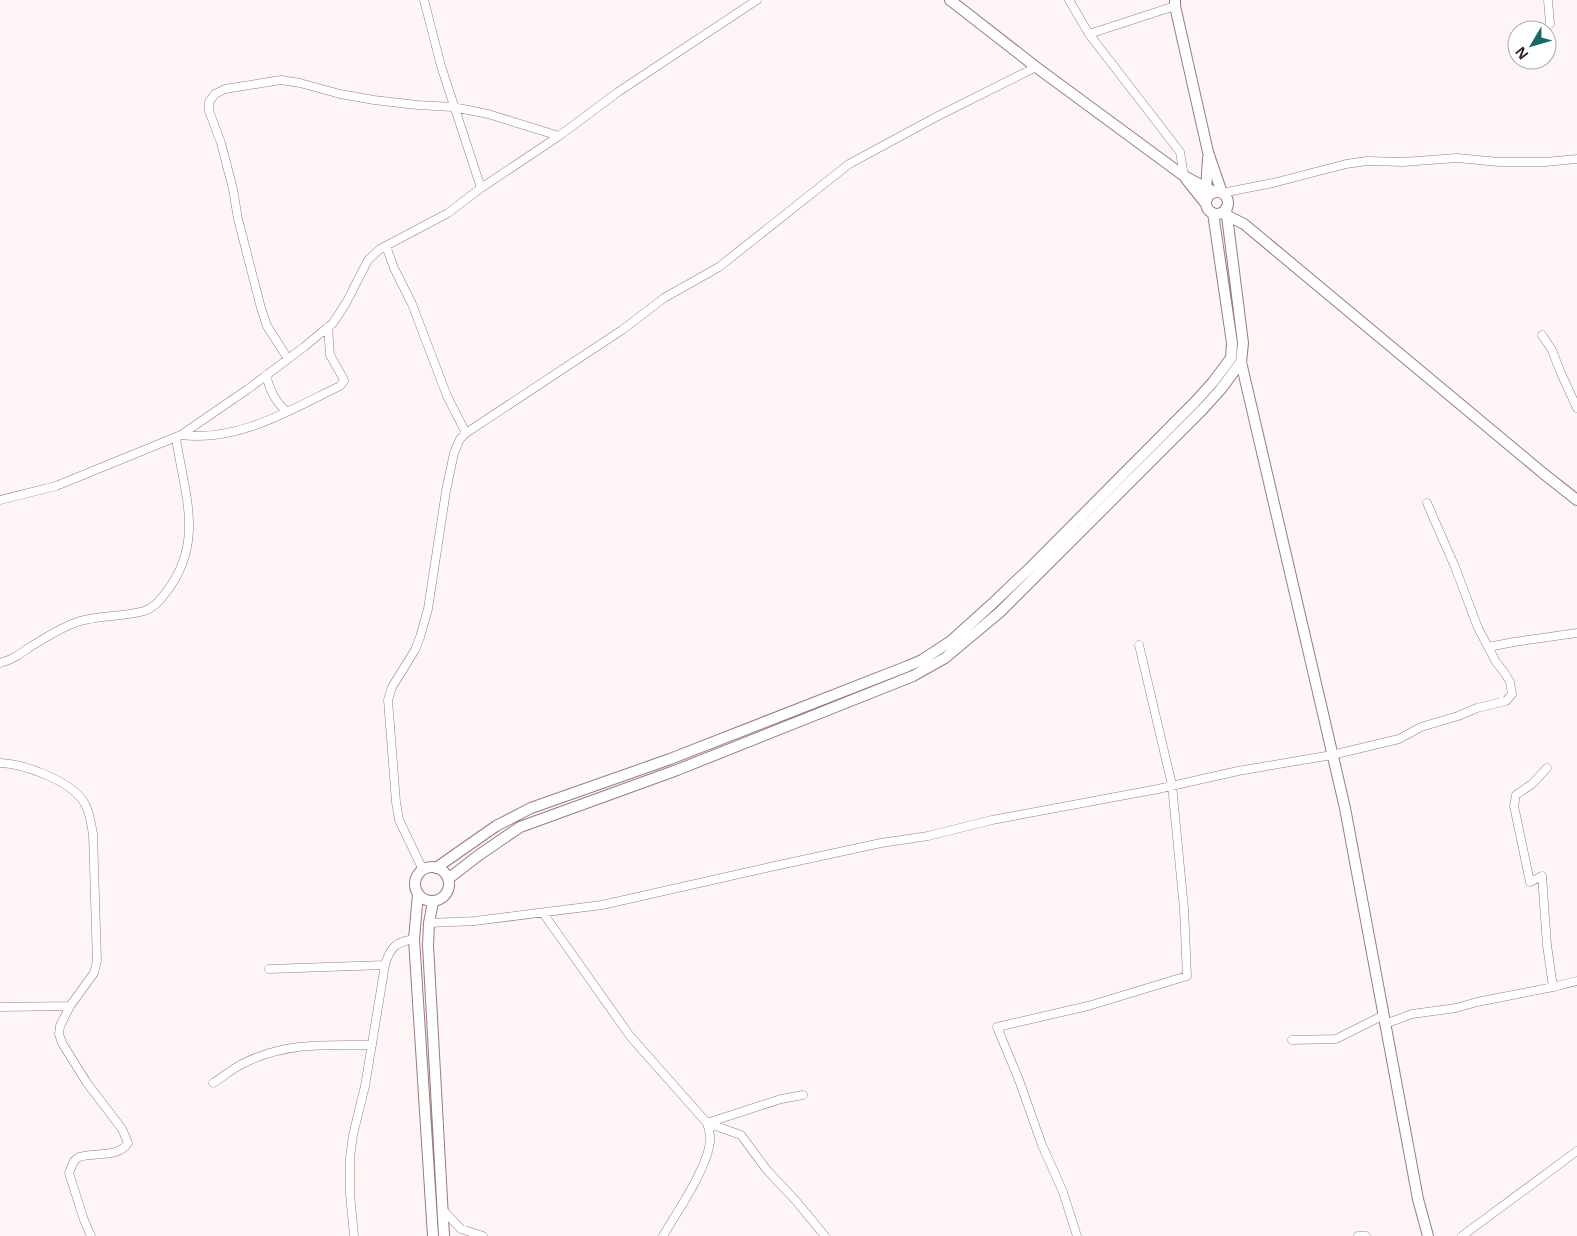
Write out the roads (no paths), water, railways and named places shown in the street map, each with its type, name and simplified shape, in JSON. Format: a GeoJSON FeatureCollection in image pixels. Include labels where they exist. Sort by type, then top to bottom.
{"type":"FeatureCollection","features":[{"type":"Feature","properties":{"kind":"street"},"geometry":{"type":"LineString","coordinates":[[424,0],[454,107],[481,188]]}},
{"type":"Feature","properties":{"kind":"street"},"geometry":{"type":"LineString","coordinates":[[0,500],[56,486],[178,436],[288,359],[338,318],[368,260],[374,254],[441,218],[481,188],[559,136],[618,92],[757,0]]}},
{"type":"Feature","properties":{"kind":"street"},"geometry":{"type":"LineString","coordinates":[[950,0],[1036,67],[1217,202],[1577,500]]}},
{"type":"Feature","properties":{"kind":"street"},"geometry":{"type":"LineString","coordinates":[[1069,0],[1089,34],[1180,152],[1184,176],[1217,202]]}},
{"type":"Feature","properties":{"kind":"street"},"geometry":{"type":"LineString","coordinates":[[1548,0],[1550,20]]}},
{"type":"Feature","properties":{"kind":"street"},"geometry":{"type":"LineString","coordinates":[[1089,34],[1175,3],[1208,152],[1243,343],[1242,362],[1345,808],[1418,1199],[1428,1236]]}},
{"type":"Feature","properties":{"kind":"street"},"geometry":{"type":"LineString","coordinates":[[422,870],[399,820],[388,700],[392,687],[420,637],[428,609],[446,491],[454,453],[460,439],[466,433],[607,340],[664,298],[719,267],[849,164],[1036,67]]}},
{"type":"Feature","properties":{"kind":"street"},"geometry":{"type":"LineString","coordinates":[[288,359],[267,326],[261,308],[221,143],[209,110],[209,102],[215,94],[225,89],[281,80],[374,100],[454,107],[488,114],[559,136]]}},
{"type":"Feature","properties":{"kind":"street"},"geometry":{"type":"LineString","coordinates":[[436,868],[496,826],[532,808],[670,759],[922,660],[951,641],[1033,565],[1188,409],[1213,382],[1231,358],[1232,343],[1217,202],[1208,152]]}},
{"type":"Feature","properties":{"kind":"street"},"geometry":{"type":"LineString","coordinates":[[1217,202],[1273,183],[1346,164],[1367,161],[1404,162],[1457,158],[1499,162],[1545,162],[1577,159]]}},
{"type":"Feature","properties":{"kind":"street"},"geometry":{"type":"LineString","coordinates":[[386,246],[394,268],[412,304],[447,396],[466,433]]}},
{"type":"Feature","properties":{"kind":"street"},"geometry":{"type":"LineString","coordinates":[[178,436],[208,436],[248,428],[266,422],[340,386],[344,381],[330,355],[328,327]]}},
{"type":"Feature","properties":{"kind":"street"},"geometry":{"type":"LineString","coordinates":[[1542,335],[1552,350],[1577,408]]}},
{"type":"Feature","properties":{"kind":"street"},"geometry":{"type":"LineString","coordinates":[[448,879],[479,854],[520,827],[677,770],[913,676],[945,658],[1000,612],[1041,573],[1202,410],[1242,362]]}},
{"type":"Feature","properties":{"kind":"street"},"geometry":{"type":"LineString","coordinates":[[266,375],[271,394],[287,412]]}},
{"type":"Feature","properties":{"kind":"street"},"geometry":{"type":"LineString","coordinates":[[0,663],[14,658],[75,623],[144,611],[162,597],[175,578],[188,546],[189,520],[178,436]]}},
{"type":"Feature","properties":{"kind":"street"},"geometry":{"type":"LineString","coordinates":[[429,923],[459,922],[602,905],[881,843],[928,836],[992,820],[1238,771],[1332,755],[1399,739],[1421,727],[1477,708],[1506,701],[1512,694],[1510,682],[1478,628],[1455,567],[1427,503]]}},
{"type":"Feature","properties":{"kind":"street"},"geometry":{"type":"LineString","coordinates":[[1488,647],[1577,633]]}},
{"type":"Feature","properties":{"kind":"street"},"geometry":{"type":"LineString","coordinates":[[1077,1236],[1063,1192],[1042,1145],[1019,1080],[997,1027],[1088,1006],[1187,976],[1184,909],[1172,785],[1139,645]]}},
{"type":"Feature","properties":{"kind":"street"},"geometry":{"type":"LineString","coordinates":[[0,762],[34,770],[67,786],[78,795],[90,817],[97,961],[94,973],[70,1006],[60,1026],[59,1034],[62,1043],[87,1082],[128,1139],[128,1143],[122,1150],[79,1156],[71,1166],[69,1173],[91,1236]]}},
{"type":"Feature","properties":{"kind":"street"},"geometry":{"type":"LineString","coordinates":[[1547,768],[1532,784],[1516,795],[1514,806],[1530,882],[1542,876],[1546,945],[1553,987]]}},
{"type":"Feature","properties":{"kind":"street"},"geometry":{"type":"LineString","coordinates":[[418,894],[424,900],[433,902],[445,896],[449,888],[448,879],[444,872],[436,868],[427,868],[422,870],[415,881],[418,894],[414,939],[433,1236]]}},
{"type":"Feature","properties":{"kind":"street"},"geometry":{"type":"LineString","coordinates":[[433,902],[429,923],[428,945],[444,1236]]}},
{"type":"Feature","properties":{"kind":"street"},"geometry":{"type":"LineString","coordinates":[[543,913],[630,1036],[707,1124],[710,1132],[710,1142],[705,1164],[663,1236]]}},
{"type":"Feature","properties":{"kind":"street"},"geometry":{"type":"LineString","coordinates":[[354,1236],[350,1158],[365,1086],[385,964],[393,947],[401,941],[414,939]]}},
{"type":"Feature","properties":{"kind":"street"},"geometry":{"type":"LineString","coordinates":[[269,969],[385,964]]}},
{"type":"Feature","properties":{"kind":"street"},"geometry":{"type":"LineString","coordinates":[[1292,1040],[1336,1039],[1384,1020],[1456,1008],[1577,981]]}},
{"type":"Feature","properties":{"kind":"street"},"geometry":{"type":"LineString","coordinates":[[0,1007],[70,1006]]}},
{"type":"Feature","properties":{"kind":"street"},"geometry":{"type":"LineString","coordinates":[[213,1083],[241,1064],[287,1048],[304,1045],[372,1045]]}},
{"type":"Feature","properties":{"kind":"street"},"geometry":{"type":"LineString","coordinates":[[707,1124],[782,1099],[803,1095]]}},
{"type":"Feature","properties":{"kind":"street"},"geometry":{"type":"LineString","coordinates":[[707,1124],[741,1135],[766,1169],[825,1236]]}},
{"type":"Feature","properties":{"kind":"street"},"geometry":{"type":"LineString","coordinates":[[1462,1236],[1577,1151]]}},
{"type":"Feature","properties":{"kind":"street"},"geometry":{"type":"LineString","coordinates":[[442,1209],[461,1229],[484,1236]]}},
{"type":"Feature","properties":{"kind":"street"},"geometry":{"type":"LineString","coordinates":[[1358,1236],[1366,1236]]}}]}
